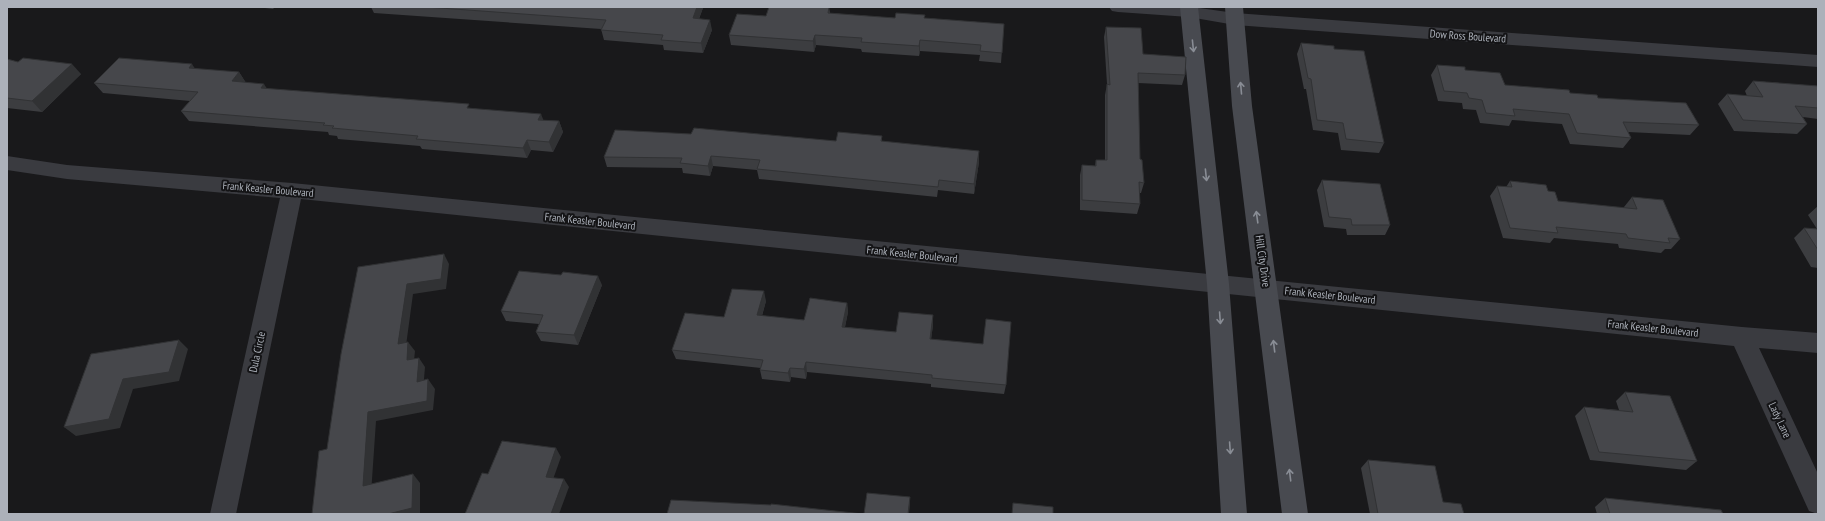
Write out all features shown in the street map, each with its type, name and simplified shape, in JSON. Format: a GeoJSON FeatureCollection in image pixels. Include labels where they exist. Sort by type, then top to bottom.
{"type":"FeatureCollection","features":[{"type":"Feature","properties":{"kind":"street","name":"Dow Ross Boulevard"},"geometry":{"type":"LineString","coordinates":[[1118,7],[1234,13],[1818,61]]}},
{"type":"Feature","properties":{"kind":"street"},"geometry":{"type":"LineString","coordinates":[[1189,10],[1218,284],[1234,514]]}},
{"type":"Feature","properties":{"kind":"street","name":"Hill City Drive"},"geometry":{"type":"LineString","coordinates":[[1234,13],[1242,106],[1267,289],[1295,514]]}},
{"type":"Feature","properties":{"kind":"street","name":"Frank Keasler Boulevard"},"geometry":{"type":"LineString","coordinates":[[7,163],[67,172],[292,191],[1742,337],[1818,343]]}},
{"type":"Feature","properties":{"kind":"street","name":"Dula Circle"},"geometry":{"type":"LineString","coordinates":[[223,514],[292,191]]}},
{"type":"Feature","properties":{"kind":"street","name":"Lady Lane"},"geometry":{"type":"LineString","coordinates":[[1742,337],[1818,502]]}},
{"type":"Feature","properties":{"kind":"building"},"geometry":{"type":"Polygon","coordinates":[[[426,7],[697,7],[693,18],[710,20],[701,43],[661,40],[663,35],[601,30],[606,20],[426,7]]]}},
{"type":"Feature","properties":{"kind":"building"},"geometry":{"type":"Polygon","coordinates":[[[769,7],[829,7],[828,13],[895,18],[896,13],[925,15],[924,18],[1004,24],[1002,53],[980,51],[981,45],[920,40],[919,46],[861,42],[862,38],[815,35],[813,41],[729,35],[737,14],[766,16],[769,7]]]}},
{"type":"Feature","properties":{"kind":"building"},"geometry":{"type":"Polygon","coordinates":[[[1106,27],[1141,28],[1143,54],[1186,57],[1185,75],[1138,73],[1140,159],[1142,160],[1144,183],[1139,182],[1140,204],[1082,200],[1082,165],[1096,166],[1096,160],[1107,160],[1107,84],[1110,85],[1106,27]]]}},
{"type":"Feature","properties":{"kind":"building"},"geometry":{"type":"Polygon","coordinates":[[[1301,43],[1334,46],[1334,49],[1364,51],[1384,143],[1346,139],[1343,123],[1317,120],[1311,79],[1308,78],[1301,43]]]}},
{"type":"Feature","properties":{"kind":"building"},"geometry":{"type":"Polygon","coordinates":[[[23,58],[72,64],[32,101],[7,98],[7,59],[18,62],[23,58]]]}},
{"type":"Feature","properties":{"kind":"building"},"geometry":{"type":"Polygon","coordinates":[[[119,58],[192,64],[189,68],[239,72],[232,81],[264,84],[261,88],[469,104],[467,108],[541,114],[538,120],[559,121],[549,142],[527,140],[523,148],[416,139],[418,136],[332,128],[334,126],[323,125],[325,123],[181,111],[198,92],[94,83],[119,58]]]}},
{"type":"Feature","properties":{"kind":"building"},"geometry":{"type":"Polygon","coordinates":[[[1437,65],[1465,67],[1465,70],[1500,73],[1505,85],[1569,90],[1570,93],[1597,95],[1598,98],[1686,103],[1699,125],[1623,122],[1631,138],[1577,133],[1569,114],[1513,109],[1515,116],[1486,113],[1482,100],[1469,98],[1467,93],[1444,91],[1437,65]]]}},
{"type":"Feature","properties":{"kind":"building"},"geometry":{"type":"Polygon","coordinates":[[[1753,81],[1818,86],[1818,108],[1795,106],[1807,124],[1743,120],[1727,94],[1763,97],[1753,81]]]}},
{"type":"Feature","properties":{"kind":"building"},"geometry":{"type":"Polygon","coordinates":[[[694,128],[836,141],[838,132],[882,136],[881,141],[979,151],[974,184],[939,180],[938,187],[757,169],[760,160],[711,156],[708,166],[680,163],[682,158],[604,157],[615,130],[691,134],[694,128]]]}},
{"type":"Feature","properties":{"kind":"building"},"geometry":{"type":"Polygon","coordinates":[[[1322,180],[1380,184],[1390,225],[1352,225],[1351,219],[1329,217],[1322,180]]]}},
{"type":"Feature","properties":{"kind":"building"},"geometry":{"type":"Polygon","coordinates":[[[1510,181],[1546,185],[1548,191],[1555,192],[1558,201],[1637,209],[1632,197],[1663,200],[1680,239],[1668,238],[1670,243],[1628,238],[1626,234],[1556,227],[1558,233],[1510,228],[1497,186],[1512,187],[1510,181]]]}},
{"type":"Feature","properties":{"kind":"building"},"geometry":{"type":"Polygon","coordinates":[[[1804,228],[1818,229],[1818,250],[1804,228]]]}},
{"type":"Feature","properties":{"kind":"building"},"geometry":{"type":"Polygon","coordinates":[[[444,254],[441,279],[407,284],[398,344],[408,342],[407,360],[419,358],[417,382],[428,379],[427,401],[368,412],[363,486],[413,474],[412,508],[388,514],[312,514],[319,451],[327,449],[341,354],[358,267],[444,254]]]}},
{"type":"Feature","properties":{"kind":"building"},"geometry":{"type":"Polygon","coordinates":[[[519,271],[561,275],[563,272],[598,276],[574,335],[536,332],[543,315],[501,311],[519,271]]]}},
{"type":"Feature","properties":{"kind":"building"},"geometry":{"type":"Polygon","coordinates":[[[732,289],[764,291],[757,315],[804,320],[810,298],[847,303],[842,327],[896,332],[899,312],[933,315],[930,339],[983,344],[986,319],[1011,322],[1006,385],[932,378],[932,375],[806,362],[804,369],[790,368],[788,373],[760,370],[763,360],[672,350],[685,313],[724,317],[732,289]]]}},
{"type":"Feature","properties":{"kind":"building"},"geometry":{"type":"Polygon","coordinates":[[[179,340],[169,372],[123,379],[109,419],[64,427],[91,354],[179,340]]]}},
{"type":"Feature","properties":{"kind":"building"},"geometry":{"type":"Polygon","coordinates":[[[1625,392],[1670,396],[1697,461],[1599,452],[1584,407],[1633,412],[1625,392]]]}},
{"type":"Feature","properties":{"kind":"building"},"geometry":{"type":"Polygon","coordinates":[[[502,441],[556,448],[546,477],[564,479],[551,514],[465,514],[482,473],[488,474],[502,441]]]}},
{"type":"Feature","properties":{"kind":"building"},"geometry":{"type":"Polygon","coordinates":[[[1368,460],[1435,466],[1443,502],[1461,504],[1464,514],[1378,514],[1368,460]]]}},
{"type":"Feature","properties":{"kind":"building"},"geometry":{"type":"Polygon","coordinates":[[[867,493],[910,497],[908,514],[864,514],[867,493]]]}},
{"type":"Feature","properties":{"kind":"building"},"geometry":{"type":"Polygon","coordinates":[[[1605,498],[1721,510],[1723,514],[1610,514],[1605,498]]]}},
{"type":"Feature","properties":{"kind":"building"},"geometry":{"type":"Polygon","coordinates":[[[671,500],[771,504],[863,514],[667,514],[671,500]]]}},
{"type":"Feature","properties":{"kind":"building"},"geometry":{"type":"Polygon","coordinates":[[[1013,503],[1053,507],[1053,514],[1012,514],[1013,503]]]}}]}
